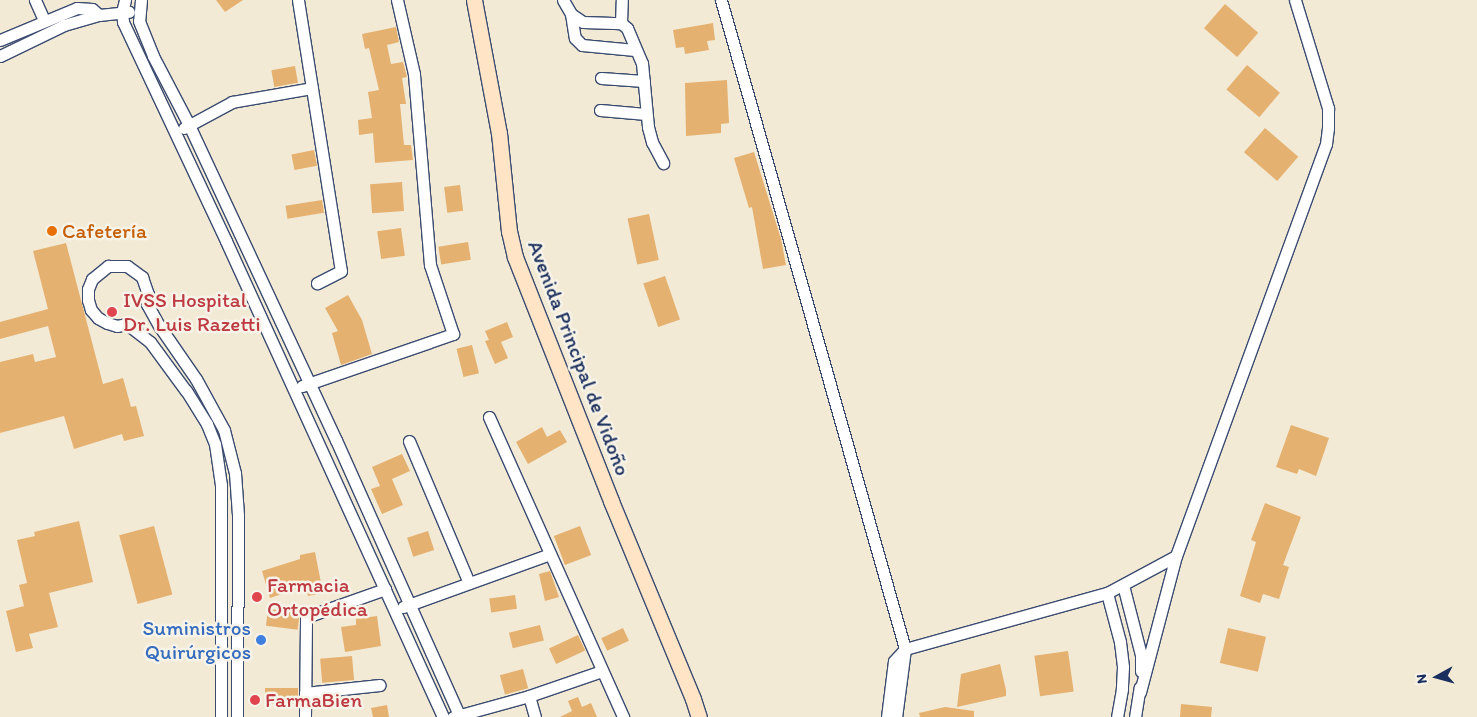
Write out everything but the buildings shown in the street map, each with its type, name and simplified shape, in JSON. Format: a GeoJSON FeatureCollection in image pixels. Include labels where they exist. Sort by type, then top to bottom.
{"type":"FeatureCollection","features":[{"type":"Feature","properties":{"kind":"main road","name":"Avenida Principal de Vidoño"},"geometry":{"type":"LineString","coordinates":[[474,0],[499,133],[509,231],[515,257],[699,717]]}},
{"type":"Feature","properties":{"kind":"street"},"geometry":{"type":"LineString","coordinates":[[36,0],[44,20]]}},
{"type":"Feature","properties":{"kind":"street"},"geometry":{"type":"LineString","coordinates":[[125,0],[122,12],[123,22],[443,717]]}},
{"type":"Feature","properties":{"kind":"street"},"geometry":{"type":"LineString","coordinates":[[141,0],[138,12],[142,29],[153,56],[189,125],[308,382],[410,604],[458,716],[529,696],[602,670]]}},
{"type":"Feature","properties":{"kind":"street"},"geometry":{"type":"LineString","coordinates":[[298,0],[341,271],[318,283]]}},
{"type":"Feature","properties":{"kind":"street"},"geometry":{"type":"LineString","coordinates":[[294,390],[308,382],[453,334],[430,265],[414,74],[397,0]]}},
{"type":"Feature","properties":{"kind":"street"},"geometry":{"type":"LineString","coordinates":[[563,0],[571,14],[575,38],[582,45],[635,50]]}},
{"type":"Feature","properties":{"kind":"street"},"geometry":{"type":"LineString","coordinates":[[621,23],[622,0]]}},
{"type":"Feature","properties":{"kind":"street"},"geometry":{"type":"LineString","coordinates":[[721,0],[905,649],[896,717]]}},
{"type":"Feature","properties":{"kind":"street"},"geometry":{"type":"LineString","coordinates":[[1135,717],[1176,556],[1326,144],[1328,108],[1295,0]]}},
{"type":"Feature","properties":{"kind":"street"},"geometry":{"type":"LineString","coordinates":[[0,40],[44,20],[82,7],[92,9],[99,15]]}},
{"type":"Feature","properties":{"kind":"street"},"geometry":{"type":"LineString","coordinates":[[0,56],[64,25],[99,15],[138,12]]}},
{"type":"Feature","properties":{"kind":"street"},"geometry":{"type":"LineString","coordinates":[[571,14],[583,22],[621,23],[627,28],[642,63],[646,114],[652,142],[663,163]]}},
{"type":"Feature","properties":{"kind":"street"},"geometry":{"type":"LineString","coordinates":[[601,78],[644,81]]}},
{"type":"Feature","properties":{"kind":"street"},"geometry":{"type":"LineString","coordinates":[[176,134],[232,102],[312,88]]}},
{"type":"Feature","properties":{"kind":"street"},"geometry":{"type":"LineString","coordinates":[[600,110],[646,114]]}},
{"type":"Feature","properties":{"kind":"street"},"geometry":{"type":"LineString","coordinates":[[221,717],[222,495],[214,444],[207,424],[186,390],[150,342],[128,324],[117,326],[107,323],[98,318],[91,310],[88,289],[96,275],[108,266],[127,266],[142,277],[148,294],[147,304],[160,327],[196,379],[224,430],[235,473],[238,515],[237,717]]}},
{"type":"Feature","properties":{"kind":"street"},"geometry":{"type":"LineString","coordinates":[[489,417],[623,717]]}},
{"type":"Feature","properties":{"kind":"street"},"geometry":{"type":"LineString","coordinates":[[409,441],[469,583]]}},
{"type":"Feature","properties":{"kind":"street"},"geometry":{"type":"LineString","coordinates":[[395,610],[550,554]]}},
{"type":"Feature","properties":{"kind":"street"},"geometry":{"type":"LineString","coordinates":[[887,717],[894,661],[905,649],[1107,594],[1176,556]]}},
{"type":"Feature","properties":{"kind":"street"},"geometry":{"type":"LineString","coordinates":[[1123,585],[1141,655],[1140,692]]}},
{"type":"Feature","properties":{"kind":"street"},"geometry":{"type":"LineString","coordinates":[[305,717],[306,617],[385,589]]}},
{"type":"Feature","properties":{"kind":"street"},"geometry":{"type":"LineString","coordinates":[[1107,594],[1120,642],[1123,667],[1122,690],[1117,717]]}},
{"type":"Feature","properties":{"kind":"street"},"geometry":{"type":"LineString","coordinates":[[305,693],[380,685]]}},
{"type":"Feature","properties":{"kind":"street"},"geometry":{"type":"LineString","coordinates":[[529,696],[535,717]]}},
{"type":"Feature","properties":{"kind":"place","name":"Cafetería"},"geometry":{"type":"Point","coordinates":[52,231]}},
{"type":"Feature","properties":{"kind":"place","name":"IVSS Hospital Dr. Luis Razetti"},"geometry":{"type":"Point","coordinates":[112,312]}},
{"type":"Feature","properties":{"kind":"place","name":"Farmacia Ortopédica"},"geometry":{"type":"Point","coordinates":[257,597]}},
{"type":"Feature","properties":{"kind":"place","name":"Suministros Quirúrgicos"},"geometry":{"type":"Point","coordinates":[261,640]}},
{"type":"Feature","properties":{"kind":"place","name":"FarmaBien"},"geometry":{"type":"Point","coordinates":[255,700]}}]}
